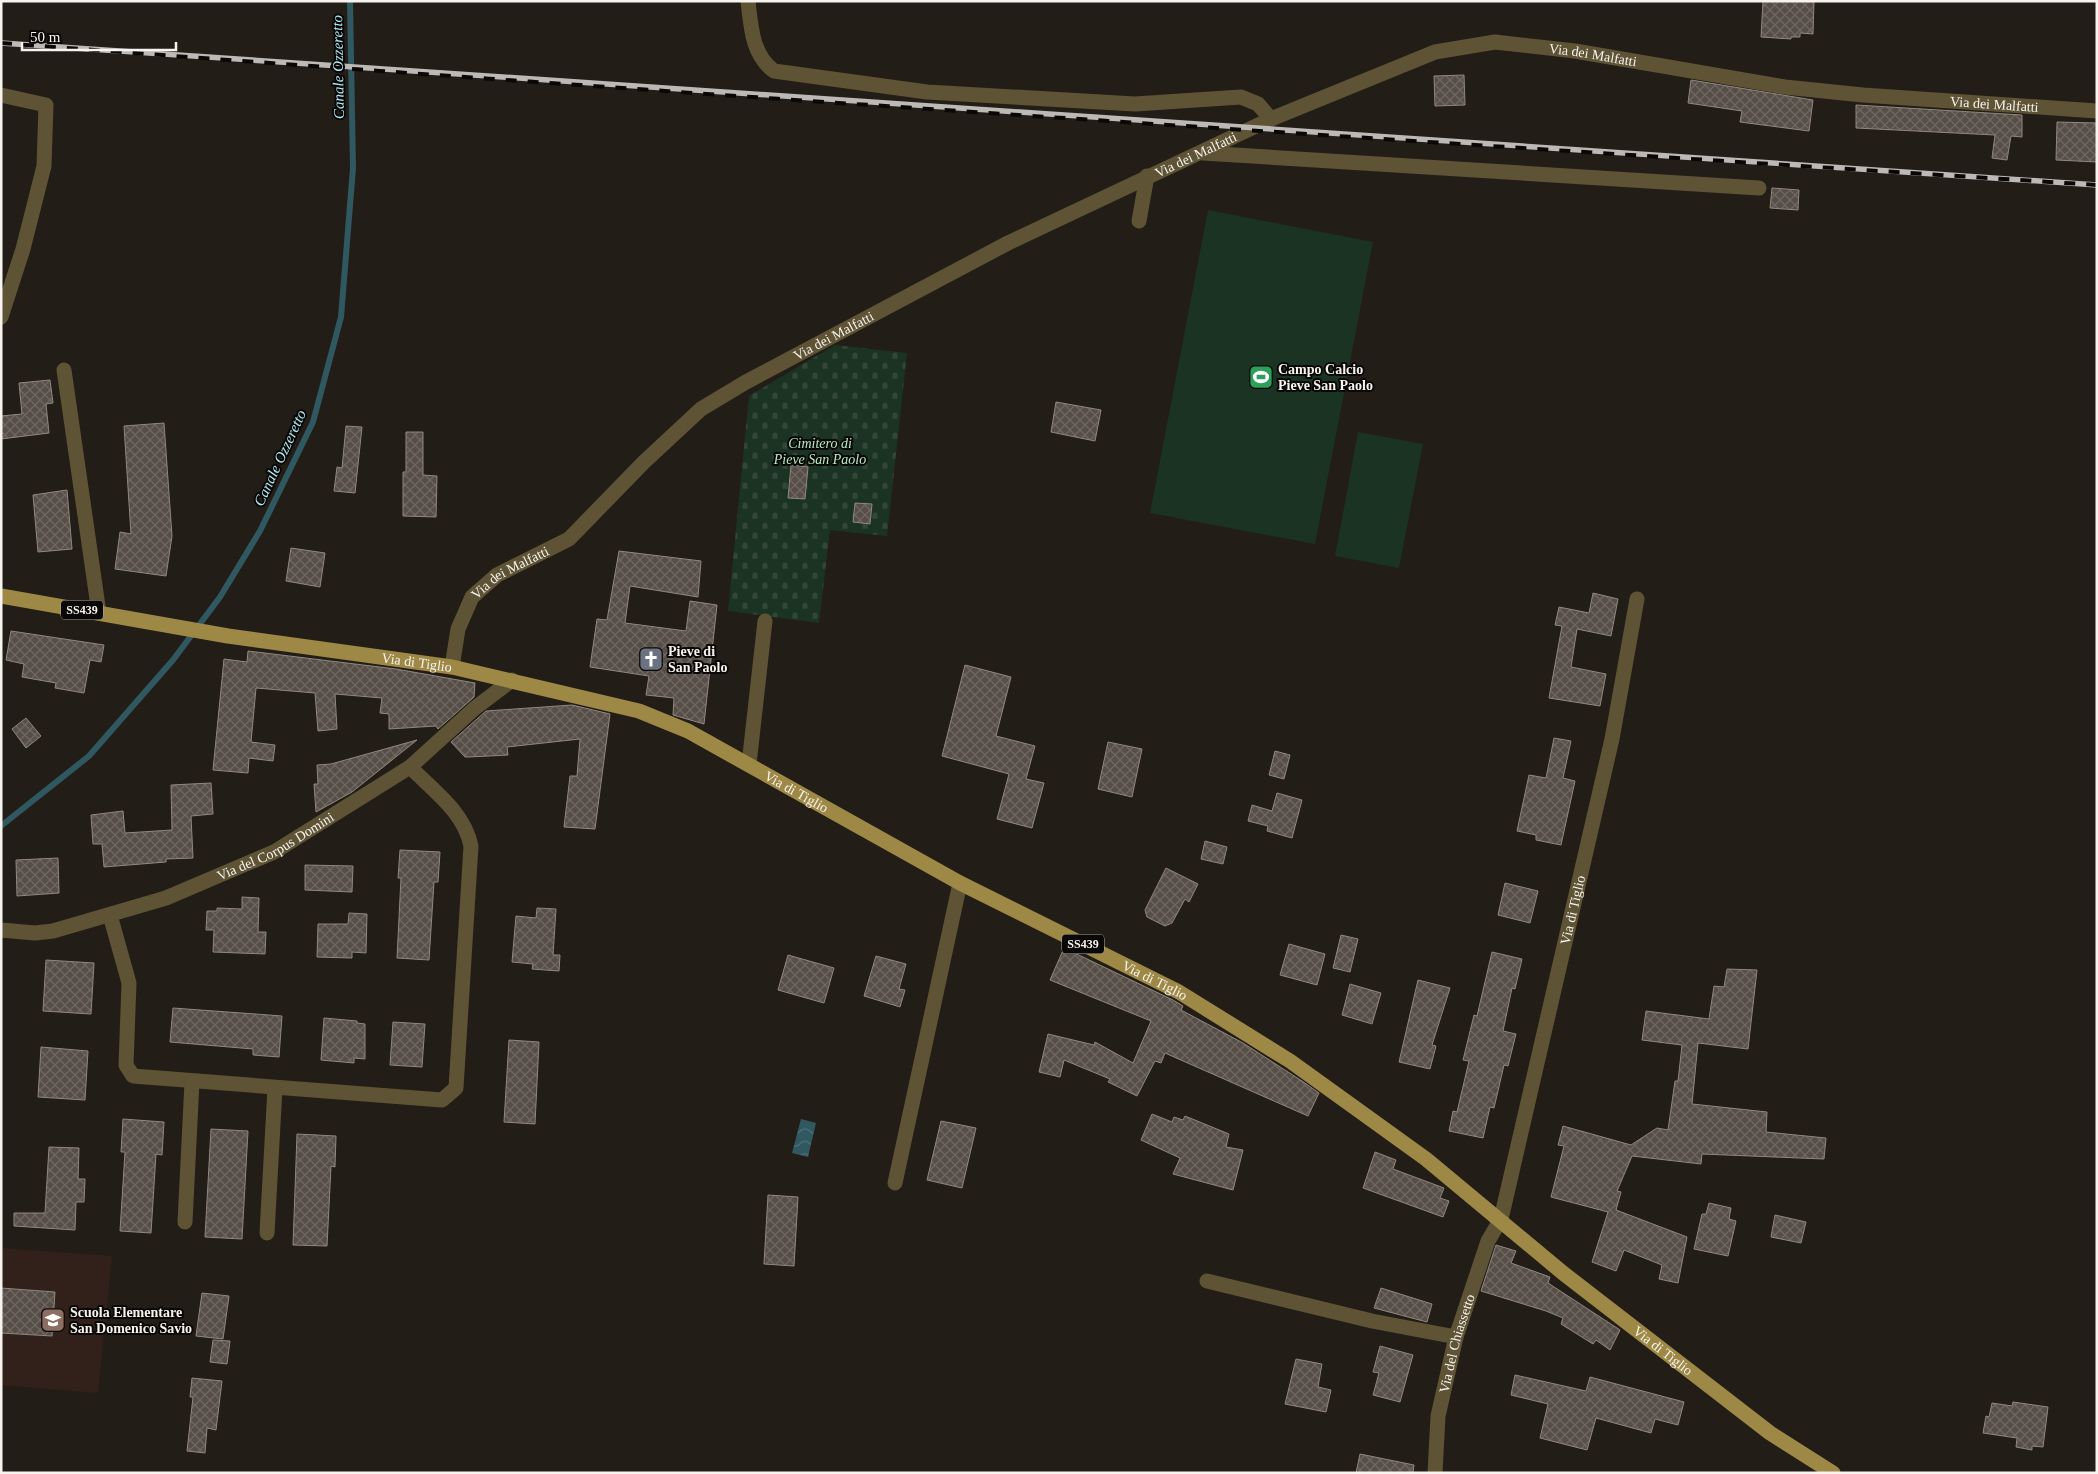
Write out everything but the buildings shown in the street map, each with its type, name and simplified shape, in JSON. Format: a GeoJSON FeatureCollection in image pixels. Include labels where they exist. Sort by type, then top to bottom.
{"type":"FeatureCollection","features":[{"type":"Feature","properties":{"kind":"main road","name":"Via di Tiglio"},"geometry":{"type":"LineString","coordinates":[[1,596],[228,636],[452,667],[639,711],[688,731],[960,882],[1187,997],[1290,1061],[1426,1159],[1501,1219],[1570,1278],[1762,1427],[1833,1473]]}},
{"type":"Feature","properties":{"kind":"street"},"geometry":{"type":"LineString","coordinates":[[748,1],[752,37],[763,63],[774,71],[947,93],[1135,104],[1241,97],[1258,104],[1272,119]]}},
{"type":"Feature","properties":{"kind":"street","name":"Via dei Malfatti"},"geometry":{"type":"LineString","coordinates":[[452,667],[458,629],[472,597],[497,575],[569,539],[644,462],[701,409],[746,382],[1008,243],[1147,176],[1272,119],[1435,52],[1495,42],[1575,51],[1785,87],[1863,95],[2097,111]]}},
{"type":"Feature","properties":{"kind":"street"},"geometry":{"type":"LineString","coordinates":[[1,95],[46,105],[44,166],[23,249],[1,317]]}},
{"type":"Feature","properties":{"kind":"street"},"geometry":{"type":"LineString","coordinates":[[1199,153],[1759,188]]}},
{"type":"Feature","properties":{"kind":"street"},"geometry":{"type":"LineString","coordinates":[[1139,221],[1147,176]]}},
{"type":"Feature","properties":{"kind":"street"},"geometry":{"type":"LineString","coordinates":[[64,370],[99,613]]}},
{"type":"Feature","properties":{"kind":"street","name":"Via di Tiglio"},"geometry":{"type":"LineString","coordinates":[[1501,1219],[1610,748],[1637,599]]}},
{"type":"Feature","properties":{"kind":"street"},"geometry":{"type":"LineString","coordinates":[[749,764],[765,621]]}},
{"type":"Feature","properties":{"kind":"street","name":"Via del Corpus Domini"},"geometry":{"type":"LineString","coordinates":[[1,930],[35,933],[54,932],[166,898],[274,852],[410,767],[475,708],[512,680]]}},
{"type":"Feature","properties":{"kind":"street"},"geometry":{"type":"LineString","coordinates":[[110,915],[129,983],[126,1065],[133,1076],[442,1100],[456,1088],[471,846],[468,831],[457,813],[410,767]]}},
{"type":"Feature","properties":{"kind":"street"},"geometry":{"type":"LineString","coordinates":[[895,1183],[960,882]]}},
{"type":"Feature","properties":{"kind":"street"},"geometry":{"type":"LineString","coordinates":[[184,1222],[192,1082]]}},
{"type":"Feature","properties":{"kind":"street"},"geometry":{"type":"LineString","coordinates":[[267,1233],[275,1088]]}},
{"type":"Feature","properties":{"kind":"street","name":"Via del Chiassetto"},"geometry":{"type":"LineString","coordinates":[[1435,1473],[1438,1416],[1456,1337],[1488,1241],[1501,1219]]}},
{"type":"Feature","properties":{"kind":"street"},"geometry":{"type":"LineString","coordinates":[[1207,1281],[1372,1320],[1456,1337]]}},
{"type":"Feature","properties":{"kind":"shaded area","name":"Scuola Elementare San Domenico Savio"},"geometry":{"type":"Polygon","coordinates":[[[1,1248],[112,1256],[98,1393],[1,1385],[1,1248]]]}},
{"type":"Feature","properties":{"kind":"green space","name":"Campo Calcio Pieve San Paolo"},"geometry":{"type":"Polygon","coordinates":[[[1208,210],[1373,242],[1315,544],[1150,513],[1208,210]]]}},
{"type":"Feature","properties":{"kind":"green space","name":"Cimitero di Pieve San Paolo"},"geometry":{"type":"Polygon","coordinates":[[[835,345],[907,353],[887,536],[830,530],[819,623],[728,611],[749,396],[835,345]]]}},
{"type":"Feature","properties":{"kind":"green space"},"geometry":{"type":"Polygon","coordinates":[[[1358,432],[1423,444],[1399,568],[1335,556],[1358,432]]]}},
{"type":"Feature","properties":{"kind":"water"},"geometry":{"type":"Polygon","coordinates":[[[801,1119],[816,1123],[808,1157],[792,1153],[801,1119]]]}},
{"type":"Feature","properties":{"kind":"waterway","name":"Canale Ozzeretto"},"geometry":{"type":"LineString","coordinates":[[1,826],[89,756],[173,660],[220,597],[260,531],[313,422],[341,317],[353,168],[350,1]]}},
{"type":"Feature","properties":{"kind":"railway"},"geometry":{"type":"LineString","coordinates":[[1,43],[787,99],[2097,185]]}},
{"type":"Feature","properties":{"kind":"place","name":"Campo Calcio Pieve San Paolo"},"geometry":{"type":"Point","coordinates":[1261,377]}},
{"type":"Feature","properties":{"kind":"place","name":"Pieve di San Paolo"},"geometry":{"type":"Point","coordinates":[651,659]}},
{"type":"Feature","properties":{"kind":"place","name":"Scuola Elementare San Domenico Savio"},"geometry":{"type":"Point","coordinates":[53,1320]}}]}
